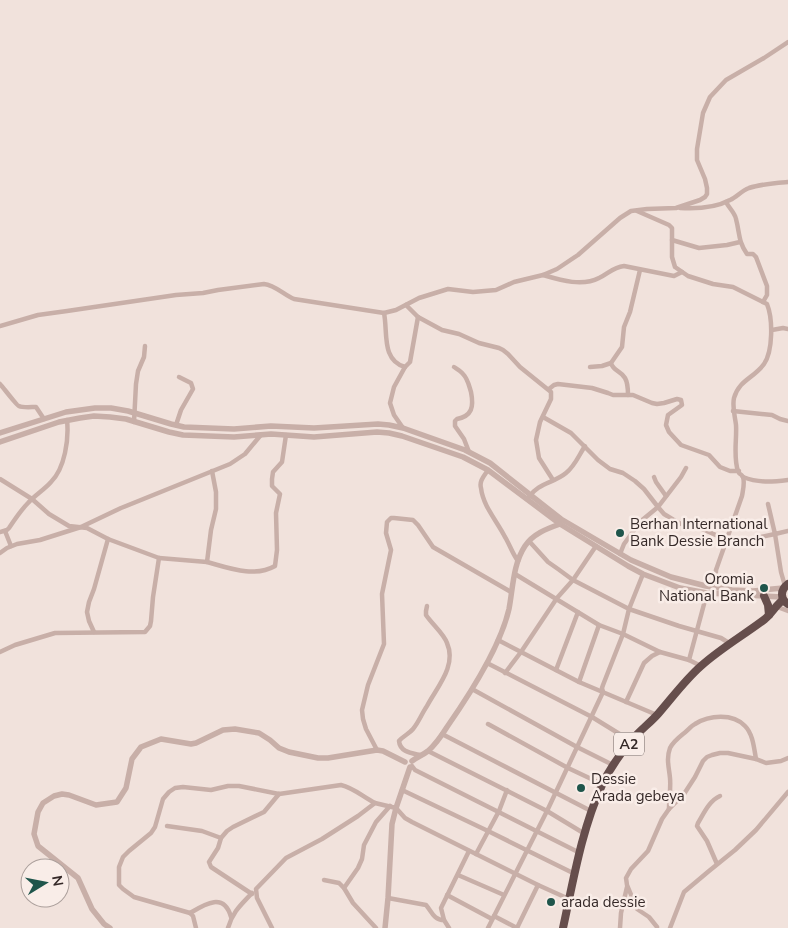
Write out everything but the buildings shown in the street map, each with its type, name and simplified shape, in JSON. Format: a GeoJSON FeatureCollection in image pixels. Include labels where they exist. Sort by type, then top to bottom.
{"type":"FeatureCollection","features":[{"type":"Feature","properties":{"kind":"highway"},"geometry":{"type":"LineString","coordinates":[[786,586],[782,594],[786,603]]}},
{"type":"Feature","properties":{"kind":"highway"},"geometry":{"type":"LineString","coordinates":[[764,596],[768,605],[774,611]]}},
{"type":"Feature","properties":{"kind":"highway","name":"A2"},"geometry":{"type":"LineString","coordinates":[[563,928],[591,811],[602,784],[613,765],[631,741],[657,716],[701,666],[729,643],[774,611],[778,604],[786,603]]}},
{"type":"Feature","properties":{"kind":"street"},"geometry":{"type":"LineString","coordinates":[[676,208],[700,200],[707,194],[705,179],[697,160],[697,149],[703,114],[710,97],[726,80],[788,42]]}},
{"type":"Feature","properties":{"kind":"street"},"geometry":{"type":"LineString","coordinates":[[0,326],[38,315],[264,284],[270,284],[286,296],[294,299],[387,312],[396,310],[419,298],[448,289],[473,292],[496,290],[514,282],[543,276],[578,255],[620,218],[631,211],[647,208],[706,207],[726,202],[742,191],[752,187],[788,182]]}},
{"type":"Feature","properties":{"kind":"street"},"geometry":{"type":"LineString","coordinates":[[726,202],[736,217],[740,242],[747,254],[752,254],[756,257],[767,286],[767,295],[763,302]]}},
{"type":"Feature","properties":{"kind":"street"},"geometry":{"type":"LineString","coordinates":[[637,211],[669,224],[672,228],[672,257],[675,267],[688,276],[713,284],[733,287],[767,304],[769,310],[772,330],[769,353],[764,364],[742,382],[733,401],[736,424],[736,456],[744,485],[742,496],[716,570],[715,587]]}},
{"type":"Feature","properties":{"kind":"street"},"geometry":{"type":"LineString","coordinates":[[672,240],[699,248],[740,242]]}},
{"type":"Feature","properties":{"kind":"street"},"geometry":{"type":"LineString","coordinates":[[543,276],[568,282],[583,282],[598,279],[619,266],[674,276],[682,272]]}},
{"type":"Feature","properties":{"kind":"street"},"geometry":{"type":"LineString","coordinates":[[590,367],[611,363],[622,347],[624,327],[630,312],[640,270]]}},
{"type":"Feature","properties":{"kind":"street"},"geometry":{"type":"LineString","coordinates":[[406,305],[418,317],[442,330],[503,350],[520,368],[549,389],[551,399],[537,432],[536,440],[539,458],[553,480]]}},
{"type":"Feature","properties":{"kind":"street"},"geometry":{"type":"LineString","coordinates":[[387,312],[387,351],[393,360],[405,367]]}},
{"type":"Feature","properties":{"kind":"street"},"geometry":{"type":"LineString","coordinates":[[404,428],[394,415],[390,403],[394,387],[411,358],[418,317]]}},
{"type":"Feature","properties":{"kind":"street"},"geometry":{"type":"LineString","coordinates":[[772,330],[788,329]]}},
{"type":"Feature","properties":{"kind":"street"},"geometry":{"type":"LineString","coordinates":[[134,422],[136,384],[138,371],[144,357],[145,346]]}},
{"type":"Feature","properties":{"kind":"street"},"geometry":{"type":"LineString","coordinates":[[611,363],[614,370],[622,374],[626,379],[628,395]]}},
{"type":"Feature","properties":{"kind":"street"},"geometry":{"type":"LineString","coordinates":[[454,367],[463,373],[469,384],[473,402],[468,414],[463,418],[457,419],[455,423],[469,452]]}},
{"type":"Feature","properties":{"kind":"street"},"geometry":{"type":"LineString","coordinates":[[176,425],[181,410],[193,389],[191,383],[179,377]]}},
{"type":"Feature","properties":{"kind":"street"},"geometry":{"type":"LineString","coordinates":[[0,384],[16,405],[20,407],[36,407],[44,419]]}},
{"type":"Feature","properties":{"kind":"street"},"geometry":{"type":"LineString","coordinates":[[549,389],[554,385],[592,388],[613,395],[633,395],[657,404],[664,404],[677,398],[681,400],[682,405],[668,415],[666,419],[666,426],[669,432],[680,444],[709,455],[720,466],[739,471]]}},
{"type":"Feature","properties":{"kind":"street"},"geometry":{"type":"LineString","coordinates":[[0,433],[66,412],[95,408],[111,408],[184,427],[234,429],[271,426],[314,428],[378,424],[404,428],[469,452],[490,463],[560,524],[644,574],[680,588],[737,596],[764,596],[786,603]]}},
{"type":"Feature","properties":{"kind":"street"},"geometry":{"type":"LineString","coordinates":[[733,410],[772,415],[788,421]]}},
{"type":"Feature","properties":{"kind":"street"},"geometry":{"type":"LineString","coordinates":[[0,442],[67,420],[94,416],[134,422],[184,435],[234,437],[271,434],[314,436],[377,432],[402,436],[463,458],[505,478]]}},
{"type":"Feature","properties":{"kind":"street"},"geometry":{"type":"LineString","coordinates":[[543,417],[571,432],[598,460],[610,469],[623,473],[644,489],[664,514],[677,522],[686,526],[700,528],[727,540],[747,540],[788,531]]}},
{"type":"Feature","properties":{"kind":"street"},"geometry":{"type":"LineString","coordinates":[[12,546],[3,531],[9,528],[26,504],[52,481],[63,462],[68,428],[67,420]]}},
{"type":"Feature","properties":{"kind":"street"},"geometry":{"type":"LineString","coordinates":[[337,427],[338,435]]}},
{"type":"Feature","properties":{"kind":"street"},"geometry":{"type":"LineString","coordinates":[[0,479],[69,526],[95,531],[108,539],[159,558],[207,562],[239,571],[251,572],[275,566],[277,550],[276,513],[280,494],[272,486],[272,479],[273,472],[282,462],[286,435]]}},
{"type":"Feature","properties":{"kind":"street"},"geometry":{"type":"LineString","coordinates":[[0,553],[12,546],[40,540],[82,527],[121,508],[230,464],[245,454],[260,436]]}},
{"type":"Feature","properties":{"kind":"street"},"geometry":{"type":"LineString","coordinates":[[529,497],[536,488],[570,470],[585,446]]}},
{"type":"Feature","properties":{"kind":"street"},"geometry":{"type":"LineString","coordinates":[[620,554],[624,544],[641,521],[658,507],[686,468]]}},
{"type":"Feature","properties":{"kind":"street"},"geometry":{"type":"LineString","coordinates":[[488,470],[481,480],[480,487],[490,511],[518,561]]}},
{"type":"Feature","properties":{"kind":"street"},"geometry":{"type":"LineString","coordinates":[[207,562],[216,509],[216,492],[212,471]]}},
{"type":"Feature","properties":{"kind":"street"},"geometry":{"type":"LineString","coordinates":[[654,476],[666,496]]}},
{"type":"Feature","properties":{"kind":"street"},"geometry":{"type":"LineString","coordinates":[[743,477],[758,482],[788,480]]}},
{"type":"Feature","properties":{"kind":"street"},"geometry":{"type":"LineString","coordinates":[[529,497],[561,519],[620,554],[671,577],[732,590],[753,591],[786,586],[781,572],[768,504]]}},
{"type":"Feature","properties":{"kind":"street"},"geometry":{"type":"LineString","coordinates":[[377,750],[366,729],[362,710],[368,685],[384,644],[382,594],[391,550],[386,533],[387,522],[394,518],[412,520],[418,525],[433,547],[511,592]]}},
{"type":"Feature","properties":{"kind":"street"},"geometry":{"type":"LineString","coordinates":[[344,888],[358,868],[362,859],[364,845],[376,822],[393,807],[402,790],[410,764],[428,751],[442,734],[472,689],[486,663],[498,640],[509,609],[518,561],[524,547],[534,536],[560,524]]}},
{"type":"Feature","properties":{"kind":"street"},"geometry":{"type":"LineString","coordinates":[[94,632],[87,612],[108,539]]}},
{"type":"Feature","properties":{"kind":"street"},"geometry":{"type":"LineString","coordinates":[[529,541],[548,562],[574,580],[629,609],[721,638],[729,643]]}},
{"type":"Feature","properties":{"kind":"street"},"geometry":{"type":"LineString","coordinates":[[506,673],[557,598],[574,580],[596,546]]}},
{"type":"Feature","properties":{"kind":"street"},"geometry":{"type":"LineString","coordinates":[[0,652],[15,645],[55,633],[141,633],[148,630],[151,621],[159,558]]}},
{"type":"Feature","properties":{"kind":"street"},"geometry":{"type":"LineString","coordinates":[[515,574],[600,625],[660,652],[689,660],[701,666]]}},
{"type":"Feature","properties":{"kind":"street"},"geometry":{"type":"LineString","coordinates":[[488,928],[604,692],[603,684],[623,634],[629,609],[644,574]]}},
{"type":"Feature","properties":{"kind":"street"},"geometry":{"type":"LineString","coordinates":[[689,660],[707,593]]}},
{"type":"Feature","properties":{"kind":"street"},"geometry":{"type":"LineString","coordinates":[[774,611],[786,603]]}},
{"type":"Feature","properties":{"kind":"street"},"geometry":{"type":"LineString","coordinates":[[420,755],[403,750],[399,742],[418,723],[445,675],[450,656],[446,640],[426,615],[427,606]]}},
{"type":"Feature","properties":{"kind":"street"},"geometry":{"type":"LineString","coordinates":[[556,670],[578,612]]}},
{"type":"Feature","properties":{"kind":"street"},"geometry":{"type":"LineString","coordinates":[[579,682],[600,625]]}},
{"type":"Feature","properties":{"kind":"street"},"geometry":{"type":"LineString","coordinates":[[498,640],[579,682],[657,716]]}},
{"type":"Feature","properties":{"kind":"street"},"geometry":{"type":"LineString","coordinates":[[626,702],[644,663],[660,652]]}},
{"type":"Feature","properties":{"kind":"street"},"geometry":{"type":"LineString","coordinates":[[486,663],[592,716],[631,741]]}},
{"type":"Feature","properties":{"kind":"street"},"geometry":{"type":"LineString","coordinates":[[472,689],[613,765]]}},
{"type":"Feature","properties":{"kind":"street"},"geometry":{"type":"LineString","coordinates":[[669,809],[670,779],[667,763],[668,754],[677,738],[695,724],[720,717],[729,717],[740,722],[746,727],[751,736],[756,758]]}},
{"type":"Feature","properties":{"kind":"street"},"geometry":{"type":"LineString","coordinates":[[488,724],[568,768],[602,784]]}},
{"type":"Feature","properties":{"kind":"street"},"geometry":{"type":"LineString","coordinates":[[110,928],[104,924],[92,909],[78,878],[38,846],[34,834],[38,812],[48,798],[62,794],[96,805],[117,802],[126,788],[132,759],[141,748],[161,739],[196,744],[223,730],[235,729],[259,733],[279,748],[318,758],[377,750],[383,751],[410,764],[416,770],[580,853]]}},
{"type":"Feature","properties":{"kind":"street"},"geometry":{"type":"LineString","coordinates":[[442,734],[591,811]]}},
{"type":"Feature","properties":{"kind":"street"},"geometry":{"type":"LineString","coordinates":[[428,751],[547,811],[585,834]]}},
{"type":"Feature","properties":{"kind":"street"},"geometry":{"type":"LineString","coordinates":[[657,928],[649,917],[637,909],[626,878],[628,873],[648,851],[662,819],[684,794],[699,767],[707,757],[720,753],[756,758],[766,763],[788,758]]}},
{"type":"Feature","properties":{"kind":"street"},"geometry":{"type":"LineString","coordinates":[[196,928],[193,916],[190,913],[134,897],[123,889],[118,877],[123,857],[151,833],[155,827],[163,799],[169,792],[183,787],[211,790],[228,786],[239,786],[279,794],[341,785],[349,786],[375,803],[393,807],[405,818],[569,899]]}},
{"type":"Feature","properties":{"kind":"street"},"geometry":{"type":"LineString","coordinates":[[402,790],[575,874]]}},
{"type":"Feature","properties":{"kind":"street"},"geometry":{"type":"LineString","coordinates":[[476,854],[507,790]]}},
{"type":"Feature","properties":{"kind":"street"},"geometry":{"type":"LineString","coordinates":[[252,894],[210,865],[209,862],[218,848],[221,838],[233,827],[264,812],[279,794]]}},
{"type":"Feature","properties":{"kind":"street"},"geometry":{"type":"LineString","coordinates":[[670,928],[684,892],[735,850],[756,830],[787,795]]}},
{"type":"Feature","properties":{"kind":"street"},"geometry":{"type":"LineString","coordinates":[[717,864],[698,823],[715,798],[720,796]]}},
{"type":"Feature","properties":{"kind":"street"},"geometry":{"type":"LineString","coordinates":[[228,928],[235,911],[286,858],[358,816],[375,803]]}},
{"type":"Feature","properties":{"kind":"street"},"geometry":{"type":"LineString","coordinates":[[385,928],[393,807]]}},
{"type":"Feature","properties":{"kind":"street"},"geometry":{"type":"LineString","coordinates":[[167,826],[202,831],[221,838]]}},
{"type":"Feature","properties":{"kind":"street"},"geometry":{"type":"LineString","coordinates":[[449,928],[444,920],[442,908],[469,851]]}},
{"type":"Feature","properties":{"kind":"street"},"geometry":{"type":"LineString","coordinates":[[458,875],[504,895]]}},
{"type":"Feature","properties":{"kind":"street"},"geometry":{"type":"LineString","coordinates":[[324,880],[339,882],[352,903],[376,928]]}},
{"type":"Feature","properties":{"kind":"street"},"geometry":{"type":"LineString","coordinates":[[447,895],[517,928],[538,885]]}},
{"type":"Feature","properties":{"kind":"street"},"geometry":{"type":"LineString","coordinates":[[620,928],[627,885]]}},
{"type":"Feature","properties":{"kind":"street"},"geometry":{"type":"LineString","coordinates":[[256,889],[257,898],[272,928]]}},
{"type":"Feature","properties":{"kind":"street"},"geometry":{"type":"LineString","coordinates":[[388,898],[426,905],[438,920],[444,920]]}},
{"type":"Feature","properties":{"kind":"street"},"geometry":{"type":"LineString","coordinates":[[190,913],[206,904],[216,902],[225,906],[231,917]]}},
{"type":"Feature","properties":{"kind":"place","name":"Berhan International Bank Dessie Branch"},"geometry":{"type":"Point","coordinates":[620,533]}},
{"type":"Feature","properties":{"kind":"place","name":"Oromia National Bank"},"geometry":{"type":"Point","coordinates":[764,588]}},
{"type":"Feature","properties":{"kind":"place","name":"Dessie Arada gebeya"},"geometry":{"type":"Point","coordinates":[581,788]}},
{"type":"Feature","properties":{"kind":"place","name":"arada dessie"},"geometry":{"type":"Point","coordinates":[551,902]}}]}
